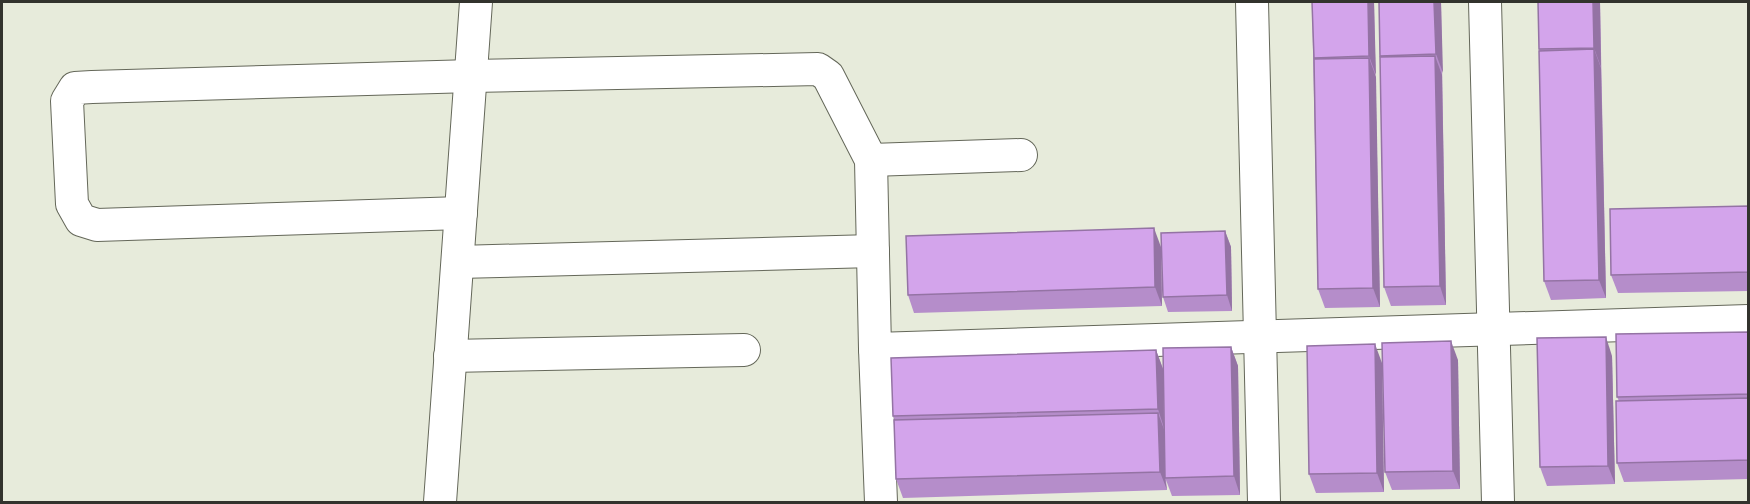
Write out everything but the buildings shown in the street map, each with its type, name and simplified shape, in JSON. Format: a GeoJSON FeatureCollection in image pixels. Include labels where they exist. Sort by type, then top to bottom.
{"type":"FeatureCollection","features":[{"type":"Feature","properties":{"kind":"street"},"geometry":{"type":"LineString","coordinates":[[440,502],[476,2]]}},
{"type":"Feature","properties":{"kind":"street"},"geometry":{"type":"LineString","coordinates":[[1252,2],[1264,502]]}},
{"type":"Feature","properties":{"kind":"street"},"geometry":{"type":"LineString","coordinates":[[1485,2],[1498,502]]}},
{"type":"Feature","properties":{"kind":"street"},"geometry":{"type":"LineString","coordinates":[[461,213],[97,225],[81,220],[72,204],[67,100],[75,88],[92,87],[818,69],[828,76],[871,160],[881,502]]}},
{"type":"Feature","properties":{"kind":"street"},"geometry":{"type":"LineString","coordinates":[[871,160],[1021,155]]}},
{"type":"Feature","properties":{"kind":"street"},"geometry":{"type":"LineString","coordinates":[[458,262],[873,251]]}},
{"type":"Feature","properties":{"kind":"street"},"geometry":{"type":"LineString","coordinates":[[875,349],[1749,321]]}},
{"type":"Feature","properties":{"kind":"street"},"geometry":{"type":"LineString","coordinates":[[450,356],[744,350]]}}]}
